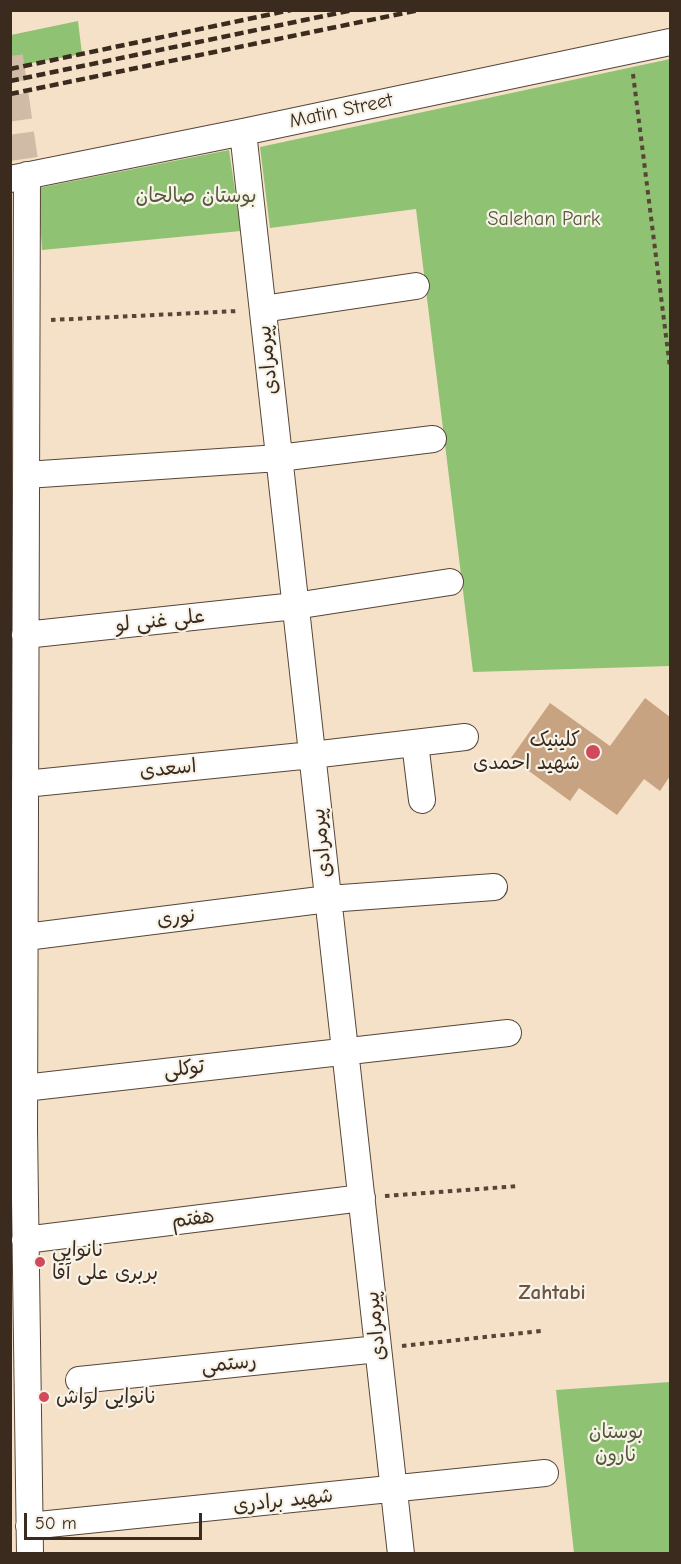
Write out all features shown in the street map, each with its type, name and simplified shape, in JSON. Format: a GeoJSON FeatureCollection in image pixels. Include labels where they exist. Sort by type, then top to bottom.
{"type":"FeatureCollection","features":[{"type":"Feature","properties":{"kind":"street","name":"Matin Street"},"geometry":{"type":"LineString","coordinates":[[19,177],[670,42]]}},
{"type":"Feature","properties":{"kind":"street","name":"پیرمرادی"},"geometry":{"type":"LineString","coordinates":[[243,132],[401,1554]]}},
{"type":"Feature","properties":{"kind":"street"},"geometry":{"type":"LineString","coordinates":[[19,177],[18,433],[26,475],[18,589],[25,635],[18,687],[25,784],[18,817],[17,1049],[24,1088],[17,1130],[25,1240],[19,1449],[29,1526],[30,1554]]}},
{"type":"Feature","properties":{"kind":"street"},"geometry":{"type":"LineString","coordinates":[[263,309],[416,286]]}},
{"type":"Feature","properties":{"kind":"street"},"geometry":{"type":"LineString","coordinates":[[26,475],[279,458],[433,439]]}},
{"type":"Feature","properties":{"kind":"street","name":"علی غنی لو"},"geometry":{"type":"LineString","coordinates":[[25,635],[295,606],[450,582]]}},
{"type":"Feature","properties":{"kind":"street"},"geometry":{"type":"LineString","coordinates":[[312,755],[465,736]]}},
{"type":"Feature","properties":{"kind":"street"},"geometry":{"type":"LineString","coordinates":[[415,743],[422,800]]}},
{"type":"Feature","properties":{"kind":"street","name":"اسعدی"},"geometry":{"type":"LineString","coordinates":[[25,784],[312,755]]}},
{"type":"Feature","properties":{"kind":"street","name":"نوری"},"geometry":{"type":"LineString","coordinates":[[17,938],[328,899],[494,887]]}},
{"type":"Feature","properties":{"kind":"street","name":"توکلی"},"geometry":{"type":"LineString","coordinates":[[24,1088],[508,1033]]}},
{"type":"Feature","properties":{"kind":"street","name":"هفتم"},"geometry":{"type":"LineString","coordinates":[[25,1240],[362,1198]]}},
{"type":"Feature","properties":{"kind":"street","name":"رستمی"},"geometry":{"type":"LineString","coordinates":[[79,1380],[378,1349]]}},
{"type":"Feature","properties":{"kind":"street","name":"شهید برادری"},"geometry":{"type":"LineString","coordinates":[[29,1526],[545,1473]]}},
{"type":"Feature","properties":{"kind":"path"},"geometry":{"type":"LineString","coordinates":[[630,50],[670,368]]}},
{"type":"Feature","properties":{"kind":"path"},"geometry":{"type":"LineString","coordinates":[[18,322],[263,309]]}},
{"type":"Feature","properties":{"kind":"path"},"geometry":{"type":"LineString","coordinates":[[362,1198],[519,1186]]}},
{"type":"Feature","properties":{"kind":"path"},"geometry":{"type":"LineString","coordinates":[[378,1349],[541,1331]]}},
{"type":"Feature","properties":{"kind":"green space"},"geometry":{"type":"Polygon","coordinates":[[[78,21],[82,54],[11,67],[11,35],[78,21]]]}},
{"type":"Feature","properties":{"kind":"green space","name":"Salehan Park"},"geometry":{"type":"Polygon","coordinates":[[[670,59],[670,666],[473,672],[416,209],[270,228],[260,147],[670,59]]]}},
{"type":"Feature","properties":{"kind":"green space","name":"بوستان صالحان"},"geometry":{"type":"Polygon","coordinates":[[[229,150],[241,231],[42,250],[38,188],[229,150]]]}},
{"type":"Feature","properties":{"kind":"green space","name":"بوستان نارون"},"geometry":{"type":"Polygon","coordinates":[[[670,1382],[670,1553],[574,1553],[556,1390],[670,1382]]]}},
{"type":"Feature","properties":{"kind":"building","name":"کلینیک شهید احمدی"},"geometry":{"type":"Polygon","coordinates":[[[645,698],[670,717],[670,776],[660,791],[644,779],[617,815],[579,788],[570,801],[511,758],[550,703],[610,746],[645,698]]]}},
{"type":"Feature","properties":{"kind":"tunnel"},"geometry":{"type":"LineString","coordinates":[[10,56],[27,175]]}},
{"type":"Feature","properties":{"kind":"railway"},"geometry":{"type":"LineString","coordinates":[[10,69],[291,10]]}},
{"type":"Feature","properties":{"kind":"railway"},"geometry":{"type":"LineString","coordinates":[[10,81],[353,10]]}},
{"type":"Feature","properties":{"kind":"railway"},"geometry":{"type":"LineString","coordinates":[[10,94],[419,10]]}},
{"type":"Feature","properties":{"kind":"place","name":"کلینیک شهید احمدی"},"geometry":{"type":"Point","coordinates":[593,752]}},
{"type":"Feature","properties":{"kind":"place","name":"نانوایی بربری علی آقا"},"geometry":{"type":"Point","coordinates":[40,1262]}},
{"type":"Feature","properties":{"kind":"place","name":"نانوایی لواش"},"geometry":{"type":"Point","coordinates":[44,1397]}},
{"type":"Feature","properties":{"kind":"district","name":"Zahtabi"},"geometry":{"type":"Point","coordinates":[552,1293]}}]}
